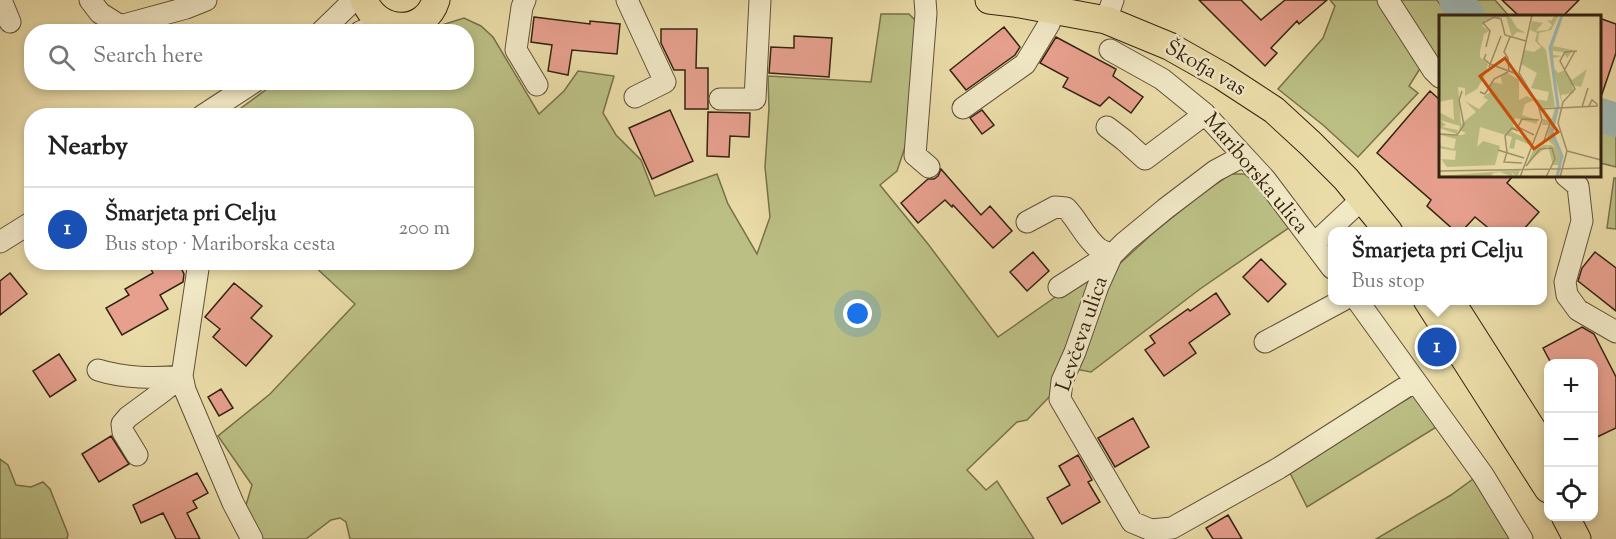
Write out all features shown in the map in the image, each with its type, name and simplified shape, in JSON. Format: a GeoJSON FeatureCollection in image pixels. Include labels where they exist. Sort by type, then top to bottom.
{"type":"FeatureCollection","features":[{"type":"Feature","properties":{"kind":"main road"},"geometry":{"type":"LineString","coordinates":[[364,0],[373,15],[372,24]]}},
{"type":"Feature","properties":{"kind":"main road","name":"Škofja vas"},"geometry":{"type":"LineString","coordinates":[[989,0],[1054,11],[1109,10],[1222,76],[1274,110],[1346,179],[1378,220]]}},
{"type":"Feature","properties":{"kind":"main road"},"geometry":{"type":"LineString","coordinates":[[413,24],[429,14],[439,1]]}},
{"type":"Feature","properties":{"kind":"main road"},"geometry":{"type":"LineString","coordinates":[[1430,305],[1544,483]]}},
{"type":"Feature","properties":{"kind":"main road"},"geometry":{"type":"LineString","coordinates":[[1452,305],[1544,448]]}},
{"type":"Feature","properties":{"kind":"main road"},"geometry":{"type":"LineString","coordinates":[[1568,521],[1577,539]]}},
{"type":"Feature","properties":{"kind":"main road"},"geometry":{"type":"LineString","coordinates":[[1589,521],[1598,539]]}},
{"type":"Feature","properties":{"kind":"street"},"geometry":{"type":"LineString","coordinates":[[1,0],[10,22]]}},
{"type":"Feature","properties":{"kind":"street"},"geometry":{"type":"LineString","coordinates":[[90,0],[100,13],[117,24]]}},
{"type":"Feature","properties":{"kind":"street"},"geometry":{"type":"LineString","coordinates":[[140,24],[206,0]]}},
{"type":"Feature","properties":{"kind":"street"},"geometry":{"type":"LineString","coordinates":[[329,24],[354,0]]}},
{"type":"Feature","properties":{"kind":"street"},"geometry":{"type":"LineString","coordinates":[[525,0],[516,50],[537,85]]}},
{"type":"Feature","properties":{"kind":"street"},"geometry":{"type":"LineString","coordinates":[[627,0],[666,82],[635,97]]}},
{"type":"Feature","properties":{"kind":"street"},"geometry":{"type":"LineString","coordinates":[[720,99],[755,99],[760,0]]}},
{"type":"Feature","properties":{"kind":"street"},"geometry":{"type":"LineString","coordinates":[[925,0],[915,155],[929,167]]}},
{"type":"Feature","properties":{"kind":"street"},"geometry":{"type":"LineString","coordinates":[[1388,0],[1439,76]]}},
{"type":"Feature","properties":{"kind":"street"},"geometry":{"type":"LineString","coordinates":[[963,108],[1025,64],[1049,24],[1054,11]]}},
{"type":"Feature","properties":{"kind":"street","name":"Mariborska ulica"},"geometry":{"type":"LineString","coordinates":[[1110,50],[1162,79],[1205,114],[1264,180],[1328,263]]}},
{"type":"Feature","properties":{"kind":"street"},"geometry":{"type":"LineString","coordinates":[[214,108],[235,94]]}},
{"type":"Feature","properties":{"kind":"street"},"geometry":{"type":"LineString","coordinates":[[1107,128],[1145,159],[1205,114]]}},
{"type":"Feature","properties":{"kind":"street","name":"Levčeva ulica"},"geometry":{"type":"LineString","coordinates":[[1243,156],[1215,171],[1165,208],[1112,255],[1062,381],[1060,399],[1132,522],[1151,530],[1172,528],[1279,468],[1415,381]]}},
{"type":"Feature","properties":{"kind":"street"},"geometry":{"type":"LineString","coordinates":[[1567,177],[1578,186],[1582,221],[1565,282],[1567,295],[1578,310],[1616,332]]}},
{"type":"Feature","properties":{"kind":"street"},"geometry":{"type":"LineString","coordinates":[[1027,222],[1054,207],[1066,208],[1075,216],[1086,234],[1100,249],[1112,255]]}},
{"type":"Feature","properties":{"kind":"street"},"geometry":{"type":"LineString","coordinates":[[1359,227],[1378,220]]}},
{"type":"Feature","properties":{"kind":"street"},"geometry":{"type":"LineString","coordinates":[[0,242],[24,227]]}},
{"type":"Feature","properties":{"kind":"street"},"geometry":{"type":"LineString","coordinates":[[1314,244],[1328,239]]}},
{"type":"Feature","properties":{"kind":"street"},"geometry":{"type":"LineString","coordinates":[[1059,287],[1112,255]]}},
{"type":"Feature","properties":{"kind":"street"},"geometry":{"type":"LineString","coordinates":[[198,270],[182,376],[233,503],[252,539]]}},
{"type":"Feature","properties":{"kind":"street"},"geometry":{"type":"LineString","coordinates":[[1265,342],[1334,305]]}},
{"type":"Feature","properties":{"kind":"street"},"geometry":{"type":"LineString","coordinates":[[1360,305],[1483,475],[1522,539]]}},
{"type":"Feature","properties":{"kind":"street"},"geometry":{"type":"LineString","coordinates":[[98,370],[116,375],[182,376]]}},
{"type":"Feature","properties":{"kind":"street"},"geometry":{"type":"LineString","coordinates":[[137,455],[123,432],[122,424],[182,376]]}},
{"type":"Feature","properties":{"kind":"green space"},"geometry":{"type":"Polygon","coordinates":[[[1330,0],[1380,0],[1421,67],[1409,86],[1418,93],[1358,157],[1278,89],[1323,38],[1335,6],[1330,0]]]}},
{"type":"Feature","properties":{"kind":"green space"},"geometry":{"type":"Polygon","coordinates":[[[1396,0],[1437,0],[1447,15],[1439,15],[1439,61],[1396,0]]]}},
{"type":"Feature","properties":{"kind":"green space"},"geometry":{"type":"Polygon","coordinates":[[[1470,0],[1495,0],[1508,15],[1482,15],[1470,0]]]}},
{"type":"Feature","properties":{"kind":"green space"},"geometry":{"type":"Polygon","coordinates":[[[881,14],[909,14],[919,24],[910,132],[897,171],[880,185],[998,337],[1087,275],[1095,279],[1050,396],[1027,420],[1017,422],[967,470],[986,490],[997,481],[1034,539],[350,539],[346,522],[340,518],[331,520],[306,539],[256,539],[251,530],[246,505],[252,485],[218,436],[270,394],[355,304],[319,270],[474,270],[474,108],[241,108],[266,90],[474,90],[474,24],[445,24],[464,18],[481,26],[493,37],[539,114],[564,91],[578,71],[614,76],[603,113],[616,135],[641,160],[655,196],[717,174],[728,204],[757,254],[770,217],[765,167],[769,108],[768,76],[871,82],[881,14]]]}},
{"type":"Feature","properties":{"kind":"green space"},"geometry":{"type":"Polygon","coordinates":[[[1601,128],[1616,132],[1616,167],[1601,163],[1601,128]]]}},
{"type":"Feature","properties":{"kind":"green space"},"geometry":{"type":"Polygon","coordinates":[[[1231,174],[1244,174],[1258,184],[1290,227],[1200,289],[1091,372],[1075,369],[1115,268],[1200,195],[1231,174]]]}},
{"type":"Feature","properties":{"kind":"green space"},"geometry":{"type":"Polygon","coordinates":[[[1614,178],[1616,178],[1616,229],[1607,228],[1614,178]]]}},
{"type":"Feature","properties":{"kind":"green space"},"geometry":{"type":"Polygon","coordinates":[[[1414,395],[1438,426],[1307,507],[1290,473],[1301,462],[1414,395]]]}},
{"type":"Feature","properties":{"kind":"green space"},"geometry":{"type":"Polygon","coordinates":[[[0,459],[8,465],[16,485],[31,487],[43,482],[50,489],[68,534],[67,539],[0,539],[0,459]]]}},
{"type":"Feature","properties":{"kind":"green space"},"geometry":{"type":"Polygon","coordinates":[[[1473,479],[1514,539],[1376,539],[1451,495],[1473,479]]]}},
{"type":"Feature","properties":{"kind":"building"},"geometry":{"type":"Polygon","coordinates":[[[1199,0],[1241,0],[1261,20],[1285,0],[1327,0],[1299,24],[1297,21],[1271,48],[1277,53],[1265,66],[1199,0]]]}},
{"type":"Feature","properties":{"kind":"building"},"geometry":{"type":"Polygon","coordinates":[[[1502,0],[1579,0],[1564,15],[1518,15],[1502,0]]]}},
{"type":"Feature","properties":{"kind":"building"},"geometry":{"type":"Polygon","coordinates":[[[534,17],[590,24],[590,21],[620,24],[617,54],[572,50],[568,75],[548,71],[552,45],[531,42],[534,17]]]}},
{"type":"Feature","properties":{"kind":"building"},"geometry":{"type":"Polygon","coordinates":[[[1601,19],[1616,24],[1616,53],[1602,94],[1601,19]]]}},
{"type":"Feature","properties":{"kind":"building"},"geometry":{"type":"Polygon","coordinates":[[[1004,27],[1020,47],[1015,55],[966,90],[950,70],[1004,27]]]}},
{"type":"Feature","properties":{"kind":"building"},"geometry":{"type":"Polygon","coordinates":[[[661,29],[697,29],[696,68],[708,68],[708,109],[685,109],[685,70],[674,70],[661,43],[661,29]]]}},
{"type":"Feature","properties":{"kind":"building"},"geometry":{"type":"Polygon","coordinates":[[[794,36],[832,38],[829,77],[769,73],[771,47],[794,48],[794,36]]]}},
{"type":"Feature","properties":{"kind":"building"},"geometry":{"type":"Polygon","coordinates":[[[1056,37],[1116,69],[1113,76],[1143,97],[1131,113],[1109,97],[1100,106],[1063,87],[1068,78],[1040,63],[1056,37]]]}},
{"type":"Feature","properties":{"kind":"building"},"geometry":{"type":"Polygon","coordinates":[[[1430,91],[1439,99],[1439,177],[1512,177],[1507,183],[1539,212],[1526,227],[1487,227],[1475,217],[1466,227],[1451,227],[1427,206],[1431,200],[1377,153],[1430,91]]]}},
{"type":"Feature","properties":{"kind":"building"},"geometry":{"type":"Polygon","coordinates":[[[670,110],[693,161],[652,179],[629,128],[670,110]]]}},
{"type":"Feature","properties":{"kind":"building"},"geometry":{"type":"Polygon","coordinates":[[[982,110],[994,125],[982,134],[970,118],[982,110]]]}},
{"type":"Feature","properties":{"kind":"building"},"geometry":{"type":"Polygon","coordinates":[[[708,112],[750,113],[749,137],[730,136],[729,157],[707,156],[708,112]]]}},
{"type":"Feature","properties":{"kind":"building"},"geometry":{"type":"Polygon","coordinates":[[[941,169],[981,215],[990,206],[1012,231],[993,248],[953,205],[952,207],[945,200],[918,223],[901,203],[928,179],[938,176],[941,169]]]}},
{"type":"Feature","properties":{"kind":"building"},"geometry":{"type":"Polygon","coordinates":[[[1033,252],[1049,271],[1027,291],[1010,272],[1033,252]]]}},
{"type":"Feature","properties":{"kind":"building"},"geometry":{"type":"Polygon","coordinates":[[[1595,252],[1616,268],[1616,311],[1578,281],[1582,268],[1595,252]]]}},
{"type":"Feature","properties":{"kind":"building"},"geometry":{"type":"Polygon","coordinates":[[[1261,259],[1286,284],[1268,302],[1243,277],[1261,259]]]}},
{"type":"Feature","properties":{"kind":"building"},"geometry":{"type":"Polygon","coordinates":[[[151,270],[182,270],[183,282],[160,295],[168,309],[122,335],[106,308],[129,295],[125,289],[153,273],[151,270]]]}},
{"type":"Feature","properties":{"kind":"building"},"geometry":{"type":"Polygon","coordinates":[[[10,273],[27,294],[0,315],[0,281],[10,273]]]}},
{"type":"Feature","properties":{"kind":"building"},"geometry":{"type":"Polygon","coordinates":[[[234,283],[262,306],[251,318],[272,336],[246,366],[213,337],[220,329],[205,317],[234,283]]]}},
{"type":"Feature","properties":{"kind":"building"},"geometry":{"type":"Polygon","coordinates":[[[1216,293],[1230,314],[1189,343],[1196,353],[1164,376],[1145,350],[1155,343],[1150,336],[1188,309],[1190,311],[1216,293]]]}},
{"type":"Feature","properties":{"kind":"building"},"geometry":{"type":"Polygon","coordinates":[[[1582,327],[1594,334],[1616,377],[1616,428],[1598,437],[1598,359],[1549,359],[1543,348],[1582,327]]]}},
{"type":"Feature","properties":{"kind":"building"},"geometry":{"type":"Polygon","coordinates":[[[59,354],[76,380],[50,397],[33,371],[59,354]]]}},
{"type":"Feature","properties":{"kind":"building"},"geometry":{"type":"Polygon","coordinates":[[[221,389],[233,408],[219,416],[208,397],[221,389]]]}},
{"type":"Feature","properties":{"kind":"building"},"geometry":{"type":"Polygon","coordinates":[[[1133,418],[1149,447],[1115,467],[1098,438],[1133,418]]]}},
{"type":"Feature","properties":{"kind":"building"},"geometry":{"type":"Polygon","coordinates":[[[111,436],[129,464],[99,482],[82,454],[111,436]]]}},
{"type":"Feature","properties":{"kind":"building"},"geometry":{"type":"Polygon","coordinates":[[[1078,455],[1092,480],[1088,482],[1100,502],[1062,524],[1047,498],[1070,485],[1059,466],[1078,455]]]}},
{"type":"Feature","properties":{"kind":"building"},"geometry":{"type":"Polygon","coordinates":[[[197,473],[208,493],[193,501],[197,508],[187,513],[200,539],[176,539],[163,513],[141,523],[133,505],[197,473]]]}},
{"type":"Feature","properties":{"kind":"building"},"geometry":{"type":"Polygon","coordinates":[[[1228,515],[1242,539],[1213,539],[1206,528],[1228,515]]]}},
{"type":"Feature","properties":{"kind":"waterway"},"geometry":{"type":"LineString","coordinates":[[1456,0],[1467,15]]}},
{"type":"Feature","properties":{"kind":"waterway"},"geometry":{"type":"LineString","coordinates":[[1601,115],[1616,120]]}},
{"type":"Feature","properties":{"kind":"place","name":"Šmarjeta pri Celju"},"geometry":{"type":"Point","coordinates":[1437,347]}}]}
